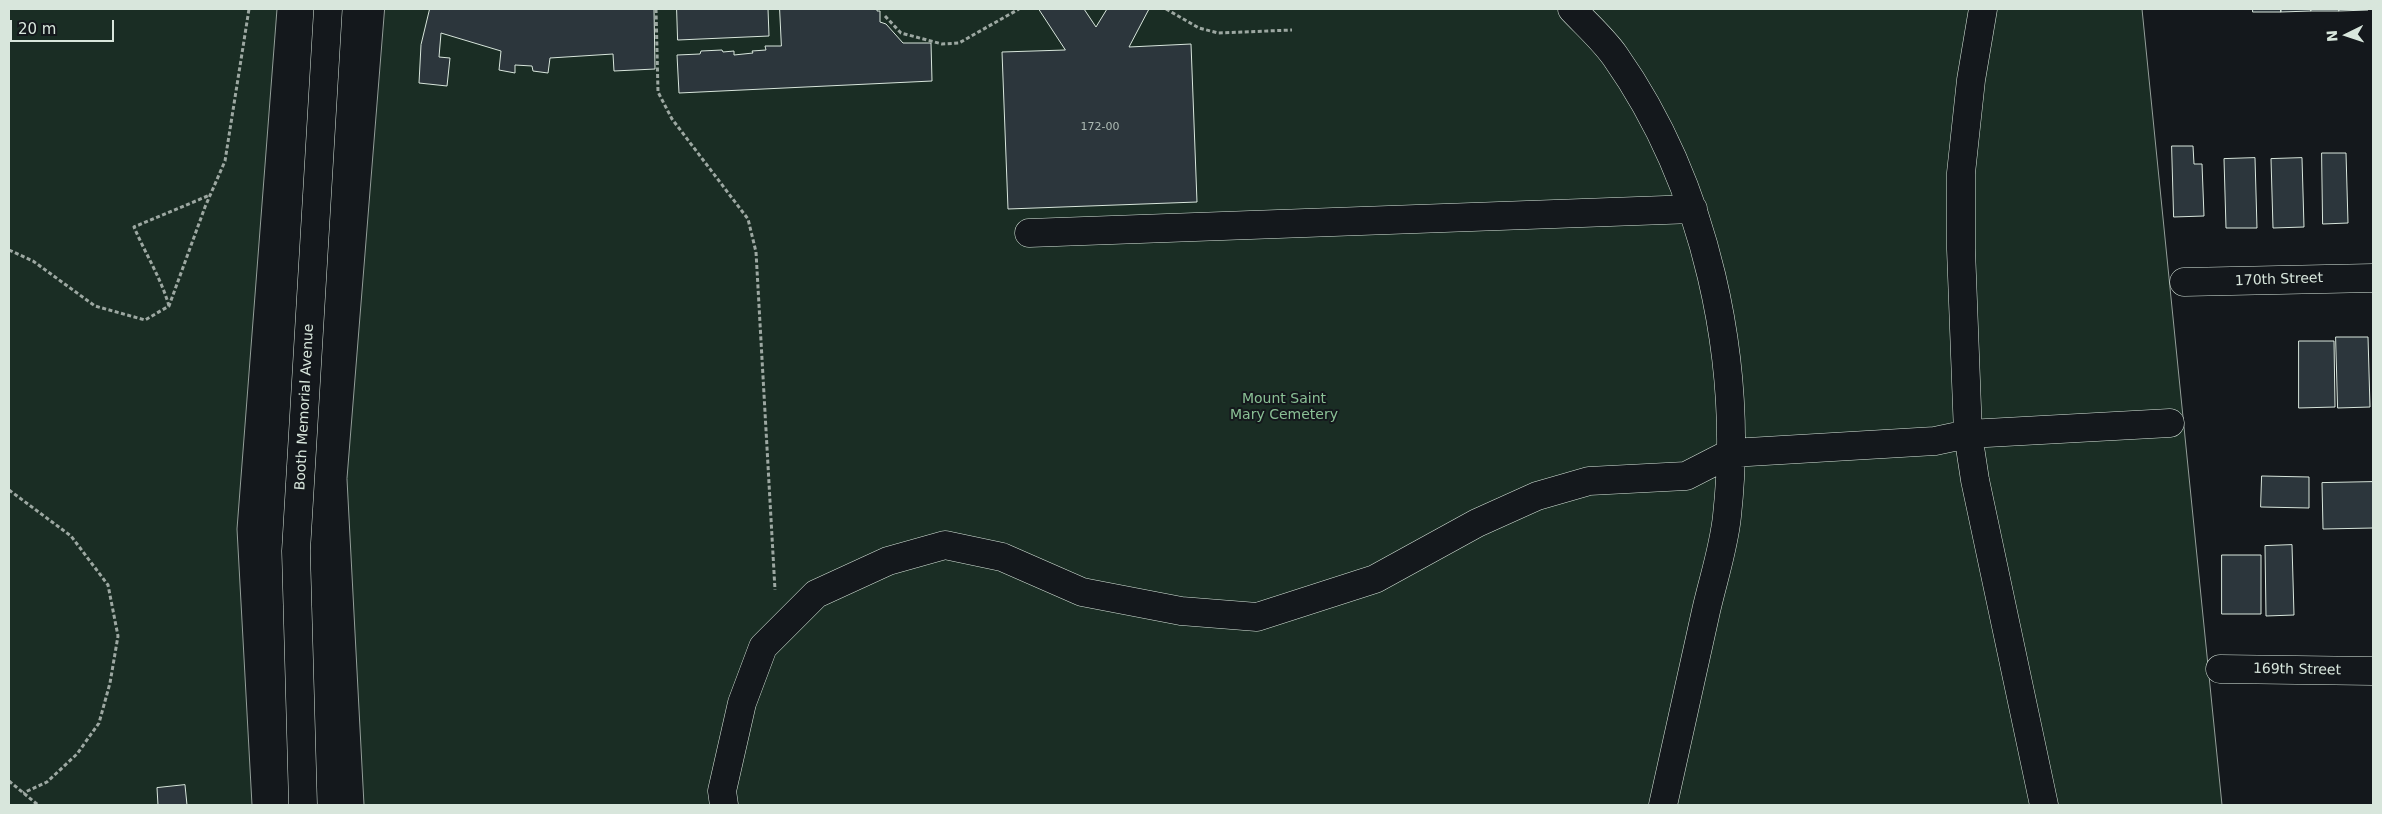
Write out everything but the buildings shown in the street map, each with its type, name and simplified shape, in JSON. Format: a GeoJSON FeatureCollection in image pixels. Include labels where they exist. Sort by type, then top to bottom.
{"type":"FeatureCollection","features":[{"type":"Feature","properties":{"kind":"street","name":"Booth Memorial Avenue"},"geometry":{"type":"LineString","coordinates":[[303,805],[296,551],[328,9]]}},
{"type":"Feature","properties":{"kind":"street"},"geometry":{"type":"LineString","coordinates":[[1572,9],[1614,56],[1662,133],[1693,209],[1721,314],[1730,411],[1731,453],[1727,517],[1663,805]]}},
{"type":"Feature","properties":{"kind":"street"},"geometry":{"type":"LineString","coordinates":[[1983,9],[1971,80],[1961,172],[1961,249],[1968,434],[1975,480],[2044,805]]}},
{"type":"Feature","properties":{"kind":"street"},"geometry":{"type":"LineString","coordinates":[[1028,233],[1693,209]]}},
{"type":"Feature","properties":{"kind":"street","name":"170th Street"},"geometry":{"type":"LineString","coordinates":[[2184,282],[2373,278]]}},
{"type":"Feature","properties":{"kind":"street"},"geometry":{"type":"LineString","coordinates":[[724,805],[722,791],[742,702],[763,647],[816,594],[888,561],[945,545],[1002,558],[1082,592],[1182,611],[1257,617],[1375,579],[1477,523],[1537,496],[1589,482],[1686,476],[1731,453],[1935,442],[1968,434],[2170,423]]}},
{"type":"Feature","properties":{"kind":"street","name":"169th Street"},"geometry":{"type":"LineString","coordinates":[[2220,669],[2373,671]]}},
{"type":"Feature","properties":{"kind":"path"},"geometry":{"type":"LineString","coordinates":[[9,250],[33,260],[95,306],[145,320],[169,306],[225,161],[249,9]]}},
{"type":"Feature","properties":{"kind":"path"},"geometry":{"type":"LineString","coordinates":[[656,9],[658,92],[672,119],[748,219],[756,252],[777,633]]}},
{"type":"Feature","properties":{"kind":"path"},"geometry":{"type":"LineString","coordinates":[[885,16],[901,33],[942,44],[960,43],[1019,9]]}},
{"type":"Feature","properties":{"kind":"path"},"geometry":{"type":"LineString","coordinates":[[1166,9],[1199,28],[1218,33],[1292,30]]}},
{"type":"Feature","properties":{"kind":"path"},"geometry":{"type":"LineString","coordinates":[[169,306],[162,283],[147,257],[134,227],[211,195]]}},
{"type":"Feature","properties":{"kind":"path"},"geometry":{"type":"LineString","coordinates":[[9,490],[71,536],[108,585],[118,636],[110,683],[99,723],[77,754],[47,782],[23,792]]}},
{"type":"Feature","properties":{"kind":"path"},"geometry":{"type":"LineString","coordinates":[[9,781],[38,805]]}},
{"type":"Feature","properties":{"kind":"green space"},"geometry":{"type":"Polygon","coordinates":[[[9,9],[277,9],[237,529],[252,805],[9,805],[9,9]]]}},
{"type":"Feature","properties":{"kind":"green space","name":"Mount Saint Mary Cemetery"},"geometry":{"type":"Polygon","coordinates":[[[385,9],[2142,9],[2222,805],[364,805],[347,479],[385,9]]]}}]}
